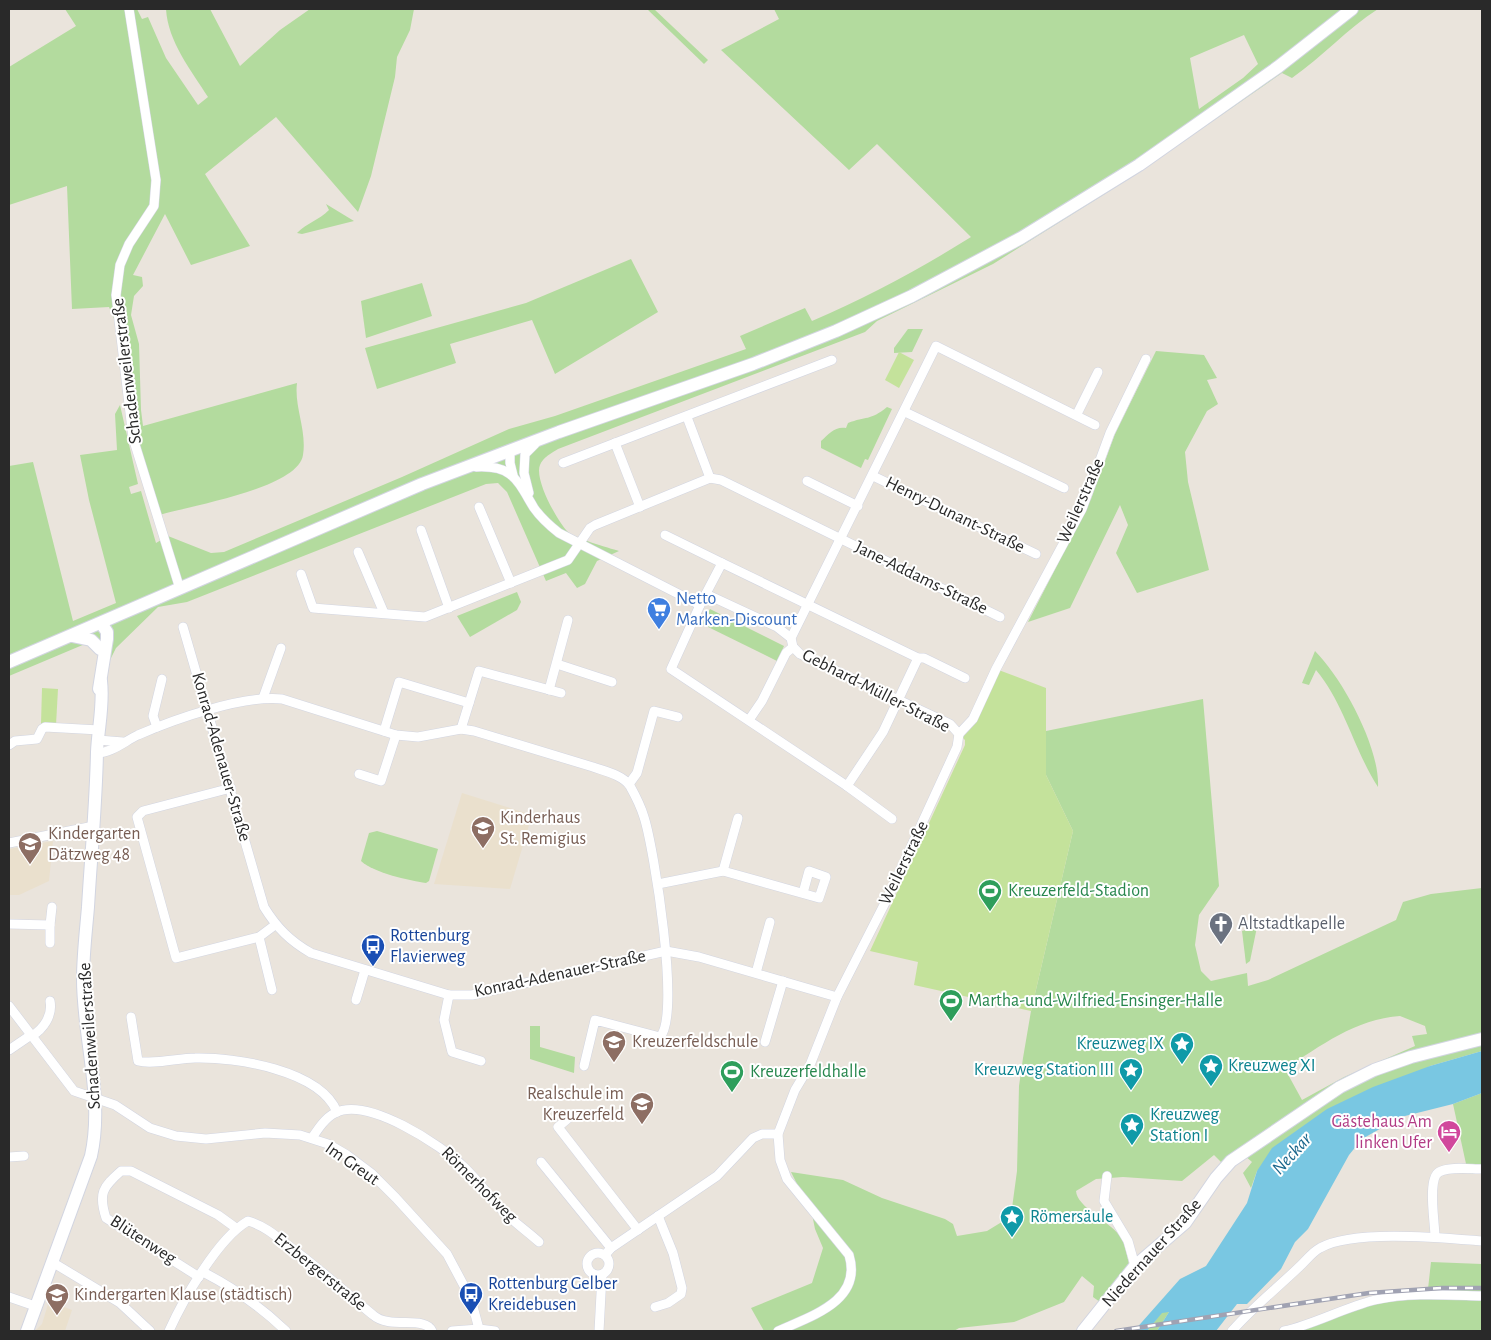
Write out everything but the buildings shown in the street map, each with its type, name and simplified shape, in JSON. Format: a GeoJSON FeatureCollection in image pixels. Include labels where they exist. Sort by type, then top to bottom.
{"type":"FeatureCollection","features":[{"type":"Feature","properties":{"kind":"main road"},"geometry":{"type":"LineString","coordinates":[[9,662],[463,468],[726,374],[802,345],[890,306],[976,264],[1022,238],[1139,165],[1278,67],[1352,9]]}},
{"type":"Feature","properties":{"kind":"main road"},"geometry":{"type":"LineString","coordinates":[[72,636],[92,640],[104,646],[120,615]]}},
{"type":"Feature","properties":{"kind":"main road","name":"Schadenweilerstraße"},"geometry":{"type":"LineString","coordinates":[[27,1331],[91,1156],[96,1130],[96,1098],[89,1051],[83,979],[94,826],[97,753],[103,705],[101,681],[104,646],[100,624]]}},
{"type":"Feature","properties":{"kind":"main road","name":"Niedernauer Straße"},"geometry":{"type":"LineString","coordinates":[[1083,1331],[1135,1266],[1185,1223],[1216,1178],[1231,1161],[1305,1109],[1340,1087],[1374,1070],[1437,1049],[1482,1039]]}},
{"type":"Feature","properties":{"kind":"street","name":"Schadenweilerstraße"},"geometry":{"type":"LineString","coordinates":[[129,9],[156,180],[154,206],[129,244],[120,265],[116,295],[133,438],[180,589]]}},
{"type":"Feature","properties":{"kind":"street"},"geometry":{"type":"LineString","coordinates":[[749,720],[762,701],[786,653],[793,647],[791,638],[842,539],[936,346],[1095,425]]}},
{"type":"Feature","properties":{"kind":"street","name":"Weilerstraße"},"geometry":{"type":"LineString","coordinates":[[778,1331],[816,1314],[837,1300],[846,1290],[852,1268],[849,1255],[787,1179],[780,1160],[778,1134],[795,1090],[810,1065],[837,997],[917,837],[957,747],[959,734],[973,719],[996,669],[1082,509],[1110,433],[1146,359]]}},
{"type":"Feature","properties":{"kind":"street"},"geometry":{"type":"LineString","coordinates":[[563,464],[832,360]]}},
{"type":"Feature","properties":{"kind":"street"},"geometry":{"type":"LineString","coordinates":[[1076,414],[1098,372]]}},
{"type":"Feature","properties":{"kind":"street"},"geometry":{"type":"LineString","coordinates":[[905,412],[1064,488]]}},
{"type":"Feature","properties":{"kind":"street"},"geometry":{"type":"LineString","coordinates":[[301,574],[314,608],[425,617],[568,560],[581,544],[590,528],[595,525],[710,478],[686,417]]}},
{"type":"Feature","properties":{"kind":"street"},"geometry":{"type":"LineString","coordinates":[[524,473],[524,454],[528,448],[546,437]]}},
{"type":"Feature","properties":{"kind":"street"},"geometry":{"type":"LineString","coordinates":[[615,443],[640,507]]}},
{"type":"Feature","properties":{"kind":"street"},"geometry":{"type":"LineString","coordinates":[[510,450],[517,457],[524,473],[533,507],[559,533],[700,605]]}},
{"type":"Feature","properties":{"kind":"street"},"geometry":{"type":"LineString","coordinates":[[510,450],[510,463],[513,475],[530,498]]}},
{"type":"Feature","properties":{"kind":"street"},"geometry":{"type":"LineString","coordinates":[[463,468],[495,466],[513,475]]}},
{"type":"Feature","properties":{"kind":"street","name":"Henry-Dunant-Straße"},"geometry":{"type":"LineString","coordinates":[[873,476],[1036,554]]}},
{"type":"Feature","properties":{"kind":"street","name":"Jane-Addams-Straße"},"geometry":{"type":"LineString","coordinates":[[710,478],[721,480],[1000,617]]}},
{"type":"Feature","properties":{"kind":"street"},"geometry":{"type":"LineString","coordinates":[[807,481],[858,506]]}},
{"type":"Feature","properties":{"kind":"street"},"geometry":{"type":"LineString","coordinates":[[479,507],[511,583]]}},
{"type":"Feature","properties":{"kind":"street"},"geometry":{"type":"LineString","coordinates":[[422,530],[449,608]]}},
{"type":"Feature","properties":{"kind":"street"},"geometry":{"type":"LineString","coordinates":[[666,535],[808,606],[965,678]]}},
{"type":"Feature","properties":{"kind":"street"},"geometry":{"type":"LineString","coordinates":[[358,552],[384,613]]}},
{"type":"Feature","properties":{"kind":"street"},"geometry":{"type":"LineString","coordinates":[[722,563],[700,605],[672,669],[892,819]]}},
{"type":"Feature","properties":{"kind":"street","name":"Gebhard-Müller-Straße"},"geometry":{"type":"LineString","coordinates":[[706,594],[777,627],[791,638]]}},
{"type":"Feature","properties":{"kind":"street"},"geometry":{"type":"LineString","coordinates":[[549,690],[568,620]]}},
{"type":"Feature","properties":{"kind":"street","name":"Konrad-Adenauer-Straße"},"geometry":{"type":"LineString","coordinates":[[183,627],[264,907],[275,925],[284,935],[311,953],[449,995],[472,995],[666,951],[700,957],[837,997]]}},
{"type":"Feature","properties":{"kind":"street","name":"Gebhard-Müller-Straße"},"geometry":{"type":"LineString","coordinates":[[793,647],[800,654],[950,724],[959,734]]}},
{"type":"Feature","properties":{"kind":"street"},"geometry":{"type":"LineString","coordinates":[[263,698],[282,648]]}},
{"type":"Feature","properties":{"kind":"street"},"geometry":{"type":"LineString","coordinates":[[846,786],[883,732],[918,658]]}},
{"type":"Feature","properties":{"kind":"street"},"geometry":{"type":"LineString","coordinates":[[556,664],[612,682]]}},
{"type":"Feature","properties":{"kind":"street"},"geometry":{"type":"LineString","coordinates":[[461,729],[479,672],[561,694]]}},
{"type":"Feature","properties":{"kind":"street"},"geometry":{"type":"LineString","coordinates":[[157,727],[153,716],[162,679]]}},
{"type":"Feature","properties":{"kind":"street"},"geometry":{"type":"LineString","coordinates":[[384,731],[399,682],[469,703]]}},
{"type":"Feature","properties":{"kind":"street"},"geometry":{"type":"LineString","coordinates":[[97,753],[105,753],[123,742],[157,727],[207,712],[263,698],[282,699],[396,735],[418,737],[461,729],[474,731],[593,767],[612,774],[629,784],[644,816],[658,884],[666,951],[668,1014],[663,1036],[652,1036],[595,1020],[584,1066]]}},
{"type":"Feature","properties":{"kind":"street"},"geometry":{"type":"LineString","coordinates":[[629,784],[637,772],[654,711],[678,718]]}},
{"type":"Feature","properties":{"kind":"street"},"geometry":{"type":"LineString","coordinates":[[9,745],[16,741],[37,739],[45,727],[99,735],[123,742]]}},
{"type":"Feature","properties":{"kind":"street"},"geometry":{"type":"LineString","coordinates":[[359,774],[381,781],[396,735]]}},
{"type":"Feature","properties":{"kind":"street"},"geometry":{"type":"LineString","coordinates":[[231,788],[143,811],[138,817],[176,958],[259,937],[275,925]]}},
{"type":"Feature","properties":{"kind":"street"},"geometry":{"type":"LineString","coordinates":[[723,871],[738,818]]}},
{"type":"Feature","properties":{"kind":"street"},"geometry":{"type":"LineString","coordinates":[[9,843],[94,826]]}},
{"type":"Feature","properties":{"kind":"street"},"geometry":{"type":"LineString","coordinates":[[658,884],[723,871],[803,893]]}},
{"type":"Feature","properties":{"kind":"street"},"geometry":{"type":"LineString","coordinates":[[50,944],[52,907]]}},
{"type":"Feature","properties":{"kind":"street"},"geometry":{"type":"LineString","coordinates":[[756,973],[770,922]]}},
{"type":"Feature","properties":{"kind":"street"},"geometry":{"type":"LineString","coordinates":[[9,924],[50,924]]}},
{"type":"Feature","properties":{"kind":"street"},"geometry":{"type":"LineString","coordinates":[[259,937],[272,990]]}},
{"type":"Feature","properties":{"kind":"street"},"geometry":{"type":"LineString","coordinates":[[356,1000],[365,970]]}},
{"type":"Feature","properties":{"kind":"street"},"geometry":{"type":"LineString","coordinates":[[765,1042],[783,981]]}},
{"type":"Feature","properties":{"kind":"street"},"geometry":{"type":"LineString","coordinates":[[449,995],[444,1020],[452,1052],[481,1061]]}},
{"type":"Feature","properties":{"kind":"street"},"geometry":{"type":"LineString","coordinates":[[9,1050],[44,1026],[50,1010],[50,1001]]}},
{"type":"Feature","properties":{"kind":"street","name":"Im Greut"},"geometry":{"type":"LineString","coordinates":[[9,1006],[74,1091],[114,1105],[150,1128],[176,1136],[206,1139],[265,1133],[312,1138],[345,1154],[371,1173],[446,1254],[471,1299],[481,1330]]}},
{"type":"Feature","properties":{"kind":"street"},"geometry":{"type":"LineString","coordinates":[[131,1017],[138,1061],[146,1063],[196,1058],[256,1064],[287,1072],[308,1084],[328,1098],[337,1112],[327,1119],[312,1138]]}},
{"type":"Feature","properties":{"kind":"street","name":"Römerhofweg"},"geometry":{"type":"LineString","coordinates":[[337,1112],[350,1110],[383,1117],[414,1130],[435,1142],[487,1190],[504,1212],[539,1242]]}},
{"type":"Feature","properties":{"kind":"street"},"geometry":{"type":"LineString","coordinates":[[571,1116],[558,1127],[638,1230]]}},
{"type":"Feature","properties":{"kind":"street"},"geometry":{"type":"LineString","coordinates":[[602,1274],[592,1274],[589,1270],[588,1260],[596,1253],[608,1252],[716,1176],[753,1138],[762,1134],[778,1134]]}},
{"type":"Feature","properties":{"kind":"street"},"geometry":{"type":"LineString","coordinates":[[9,1156],[24,1156]]}},
{"type":"Feature","properties":{"kind":"street"},"geometry":{"type":"LineString","coordinates":[[541,1162],[608,1252],[609,1266],[602,1274],[599,1331]]}},
{"type":"Feature","properties":{"kind":"street"},"geometry":{"type":"LineString","coordinates":[[1435,1237],[1432,1187],[1434,1176],[1440,1171],[1482,1169]]}},
{"type":"Feature","properties":{"kind":"street","name":"Blütenweg"},"geometry":{"type":"LineString","coordinates":[[236,1228],[222,1217],[131,1171],[121,1171],[105,1185],[102,1193],[104,1210],[111,1222],[201,1275],[232,1287],[261,1307],[286,1331]]}},
{"type":"Feature","properties":{"kind":"street"},"geometry":{"type":"LineString","coordinates":[[1107,1176],[1104,1201],[1128,1241],[1135,1266]]}},
{"type":"Feature","properties":{"kind":"street"},"geometry":{"type":"LineString","coordinates":[[655,1307],[668,1303],[681,1294],[682,1288],[673,1253],[658,1216]]}},
{"type":"Feature","properties":{"kind":"street","name":"Erzbergerstraße"},"geometry":{"type":"LineString","coordinates":[[236,1228],[248,1221],[260,1225],[320,1269],[374,1317],[397,1324],[422,1323],[428,1325],[432,1331]]}},
{"type":"Feature","properties":{"kind":"street"},"geometry":{"type":"LineString","coordinates":[[169,1331],[201,1275],[236,1228]]}},
{"type":"Feature","properties":{"kind":"street"},"geometry":{"type":"LineString","coordinates":[[1232,1331],[1253,1309],[1320,1248],[1348,1240],[1368,1238],[1435,1237],[1482,1241]]}},
{"type":"Feature","properties":{"kind":"street"},"geometry":{"type":"LineString","coordinates":[[52,1262],[120,1302],[150,1331]]}},
{"type":"Feature","properties":{"kind":"street"},"geometry":{"type":"LineString","coordinates":[[1284,1331],[1344,1309],[1377,1300],[1421,1295],[1482,1296]]}},
{"type":"Feature","properties":{"kind":"street"},"geometry":{"type":"LineString","coordinates":[[9,1297],[35,1306]]}},
{"type":"Feature","properties":{"kind":"street"},"geometry":{"type":"LineString","coordinates":[[452,1331],[495,1331]]}},
{"type":"Feature","properties":{"kind":"shaded area","name":"Kinderhaus St. Remigius"},"geometry":{"type":"Polygon","coordinates":[[[462,793],[532,815],[510,889],[434,884],[462,793]]]}},
{"type":"Feature","properties":{"kind":"shaded area","name":"Kindergarten Dätzweg 48"},"geometry":{"type":"Polygon","coordinates":[[[53,841],[49,881],[19,895],[9,895],[9,849],[53,841]]]}},
{"type":"Feature","properties":{"kind":"shaded area","name":"Kindergarten Klause (städtisch)"},"geometry":{"type":"Polygon","coordinates":[[[49,1301],[72,1310],[65,1331],[35,1331],[42,1324],[49,1301]]]}},
{"type":"Feature","properties":{"kind":"green space"},"geometry":{"type":"Polygon","coordinates":[[[65,9],[137,9],[142,19],[148,17],[166,58],[198,105],[208,97],[181,55],[171,33],[166,9],[210,9],[240,66],[280,30],[310,9],[414,9],[410,30],[397,57],[395,77],[371,176],[358,212],[276,117],[205,174],[250,246],[191,265],[165,214],[133,275],[142,277],[143,286],[134,296],[131,315],[139,344],[143,426],[297,383],[297,401],[304,446],[303,455],[297,467],[262,487],[156,516],[143,477],[121,335],[109,307],[72,309],[67,186],[9,205],[9,67],[76,26],[65,9]]]}},
{"type":"Feature","properties":{"kind":"green space"},"geometry":{"type":"Polygon","coordinates":[[[647,9],[654,9],[708,60],[704,64],[647,9]]]}},
{"type":"Feature","properties":{"kind":"green space"},"geometry":{"type":"Polygon","coordinates":[[[774,9],[1378,9],[1292,78],[1282,73],[1135,175],[993,264],[877,321],[865,332],[558,449],[548,456],[540,465],[540,480],[548,500],[563,527],[577,537],[619,551],[597,561],[585,584],[577,588],[566,573],[546,581],[507,492],[498,483],[486,484],[187,602],[158,607],[116,648],[110,660],[85,644],[9,676],[9,466],[33,462],[73,621],[116,603],[89,500],[80,455],[117,450],[115,414],[120,405],[138,484],[129,487],[131,494],[141,491],[156,543],[168,536],[211,553],[224,552],[402,477],[509,429],[555,416],[746,349],[740,336],[805,308],[812,321],[893,282],[971,237],[877,144],[849,170],[721,50],[779,19],[774,9]],[[1244,35],[1190,58],[1199,109],[1243,78],[1258,64],[1244,35]]]}},
{"type":"Feature","properties":{"kind":"green space"},"geometry":{"type":"Polygon","coordinates":[[[326,204],[354,221],[302,234],[297,233],[329,210],[326,204]]]}},
{"type":"Feature","properties":{"kind":"green space"},"geometry":{"type":"Polygon","coordinates":[[[631,259],[658,312],[555,374],[532,320],[450,344],[456,363],[377,389],[365,348],[526,303],[631,259]]]}},
{"type":"Feature","properties":{"kind":"green space"},"geometry":{"type":"Polygon","coordinates":[[[422,283],[432,316],[366,338],[361,301],[422,283]]]}},
{"type":"Feature","properties":{"kind":"green space"},"geometry":{"type":"Polygon","coordinates":[[[908,329],[923,329],[912,352],[894,353],[894,348],[908,329]]]}},
{"type":"Feature","properties":{"kind":"green space"},"geometry":{"type":"Polygon","coordinates":[[[1156,351],[1204,355],[1217,378],[1207,380],[1218,404],[1207,411],[1185,452],[1188,482],[1209,570],[1137,593],[1116,553],[1128,525],[1120,505],[1070,608],[1028,622],[1091,499],[1115,434],[1156,351]]]}},
{"type":"Feature","properties":{"kind":"green space"},"geometry":{"type":"Polygon","coordinates":[[[899,352],[914,360],[899,388],[885,380],[899,352]]]}},
{"type":"Feature","properties":{"kind":"green space"},"geometry":{"type":"Polygon","coordinates":[[[887,407],[892,409],[868,460],[865,459],[861,468],[821,448],[821,441],[832,431],[846,428],[848,423],[872,416],[887,407]]]}},
{"type":"Feature","properties":{"kind":"green space"},"geometry":{"type":"Polygon","coordinates":[[[517,592],[521,602],[517,610],[470,637],[457,616],[517,592]]]}},
{"type":"Feature","properties":{"kind":"green space"},"geometry":{"type":"Polygon","coordinates":[[[710,609],[784,646],[777,661],[702,624],[710,609]]]}},
{"type":"Feature","properties":{"kind":"green space"},"geometry":{"type":"Polygon","coordinates":[[[1315,651],[1337,679],[1358,715],[1373,753],[1378,787],[1362,758],[1335,698],[1316,670],[1309,685],[1302,683],[1315,651]]]}},
{"type":"Feature","properties":{"kind":"green space"},"geometry":{"type":"Polygon","coordinates":[[[996,669],[1046,688],[1046,775],[1073,831],[1031,1011],[914,985],[918,962],[870,951],[965,745],[965,740],[959,734],[970,725],[996,669]]]}},
{"type":"Feature","properties":{"kind":"green space"},"geometry":{"type":"Polygon","coordinates":[[[42,688],[58,689],[56,725],[41,724],[42,688]]]}},
{"type":"Feature","properties":{"kind":"green space"},"geometry":{"type":"Polygon","coordinates":[[[1203,699],[1219,886],[1199,915],[1195,945],[1201,971],[1211,981],[1247,973],[1248,986],[1268,980],[1396,920],[1403,902],[1431,894],[1482,888],[1482,1051],[1430,1066],[1257,1171],[1251,1188],[1243,1173],[1252,1162],[1244,1155],[1222,1163],[1214,1155],[1182,1181],[1123,1177],[1096,1179],[1076,1191],[1082,1203],[1119,1235],[1129,1264],[1100,1302],[1093,1297],[1094,1286],[1082,1276],[1064,1302],[1014,1322],[959,1328],[954,1331],[764,1331],[751,1308],[812,1283],[823,1248],[815,1229],[812,1214],[791,1172],[843,1180],[882,1198],[945,1219],[953,1224],[957,1236],[987,1231],[1005,1220],[1012,1208],[1017,1171],[1019,1086],[1023,1058],[1031,1011],[1073,831],[1046,775],[1046,731],[1203,699]],[[1400,1016],[1368,1022],[1339,1035],[1285,1069],[1302,1100],[1344,1077],[1415,1046],[1412,1036],[1427,1034],[1425,1026],[1400,1016]]]}},
{"type":"Feature","properties":{"kind":"green space"},"geometry":{"type":"Polygon","coordinates":[[[377,831],[438,849],[429,881],[426,883],[392,875],[374,869],[361,861],[369,833],[377,831]]]}},
{"type":"Feature","properties":{"kind":"green space"},"geometry":{"type":"Polygon","coordinates":[[[1257,927],[1250,961],[1246,964],[1242,931],[1257,927]]]}},
{"type":"Feature","properties":{"kind":"green space"},"geometry":{"type":"Polygon","coordinates":[[[530,1026],[540,1026],[540,1047],[575,1057],[574,1073],[530,1059],[530,1026]]]}},
{"type":"Feature","properties":{"kind":"green space"},"geometry":{"type":"Polygon","coordinates":[[[1482,1093],[1482,1174],[1468,1173],[1453,1104],[1482,1093]]]}},
{"type":"Feature","properties":{"kind":"green space"},"geometry":{"type":"Polygon","coordinates":[[[1431,1262],[1482,1264],[1482,1331],[1296,1331],[1352,1309],[1378,1303],[1427,1298],[1431,1262]]]}},
{"type":"Feature","properties":{"kind":"green space"},"geometry":{"type":"Polygon","coordinates":[[[1162,1312],[1169,1312],[1157,1331],[1147,1331],[1162,1312]]]}},
{"type":"Feature","properties":{"kind":"water","name":"Neckar"},"geometry":{"type":"Polygon","coordinates":[[[1482,1051],[1482,1093],[1453,1104],[1401,1117],[1362,1139],[1349,1155],[1308,1229],[1295,1242],[1281,1269],[1247,1304],[1237,1304],[1216,1331],[1157,1331],[1169,1312],[1162,1313],[1147,1331],[1134,1331],[1180,1279],[1206,1266],[1247,1203],[1257,1171],[1272,1148],[1327,1109],[1373,1087],[1430,1066],[1482,1051]]]}},
{"type":"Feature","properties":{"kind":"railway"},"geometry":{"type":"LineString","coordinates":[[1116,1331],[1369,1293],[1442,1288],[1482,1288]]}},
{"type":"Feature","properties":{"kind":"place","name":"Netto Marken-Discount"},"geometry":{"type":"Point","coordinates":[659,630]}},
{"type":"Feature","properties":{"kind":"place","name":"Kinderhaus St. Remigius"},"geometry":{"type":"Point","coordinates":[483,849]}},
{"type":"Feature","properties":{"kind":"place","name":"Kindergarten Dätzweg 48"},"geometry":{"type":"Point","coordinates":[30,865]}},
{"type":"Feature","properties":{"kind":"place","name":"Kreuzerfeld-Stadion"},"geometry":{"type":"Point","coordinates":[990,912]}},
{"type":"Feature","properties":{"kind":"place","name":"Altstadtkapelle"},"geometry":{"type":"Point","coordinates":[1221,945]}},
{"type":"Feature","properties":{"kind":"place","name":"Rottenburg Flavierweg"},"geometry":{"type":"Point","coordinates":[373,967]}},
{"type":"Feature","properties":{"kind":"place","name":"Martha-und-Wilfried-Ensinger-Halle"},"geometry":{"type":"Point","coordinates":[951,1022]}},
{"type":"Feature","properties":{"kind":"place","name":"Kreuzerfeldschule"},"geometry":{"type":"Point","coordinates":[614,1063]}},
{"type":"Feature","properties":{"kind":"place","name":"Kreuzweg IX"},"geometry":{"type":"Point","coordinates":[1182,1065]}},
{"type":"Feature","properties":{"kind":"place","name":"Kreuzweg XI"},"geometry":{"type":"Point","coordinates":[1211,1087]}},
{"type":"Feature","properties":{"kind":"place","name":"Kreuzweg Station III"},"geometry":{"type":"Point","coordinates":[1131,1091]}},
{"type":"Feature","properties":{"kind":"place","name":"Kreuzerfeldhalle"},"geometry":{"type":"Point","coordinates":[732,1093]}},
{"type":"Feature","properties":{"kind":"place","name":"Realschule im Kreuzerfeld"},"geometry":{"type":"Point","coordinates":[642,1125]}},
{"type":"Feature","properties":{"kind":"place","name":"Kreuzweg Station I"},"geometry":{"type":"Point","coordinates":[1132,1146]}},
{"type":"Feature","properties":{"kind":"place","name":"Gästehaus Am linken Ufer"},"geometry":{"type":"Point","coordinates":[1449,1153]}},
{"type":"Feature","properties":{"kind":"place","name":"Römersäule"},"geometry":{"type":"Point","coordinates":[1012,1238]}},
{"type":"Feature","properties":{"kind":"place","name":"Rottenburg Gelber Kreidebusen"},"geometry":{"type":"Point","coordinates":[471,1315]}},
{"type":"Feature","properties":{"kind":"place","name":"Kindergarten Klause (städtisch)"},"geometry":{"type":"Point","coordinates":[57,1316]}}]}
